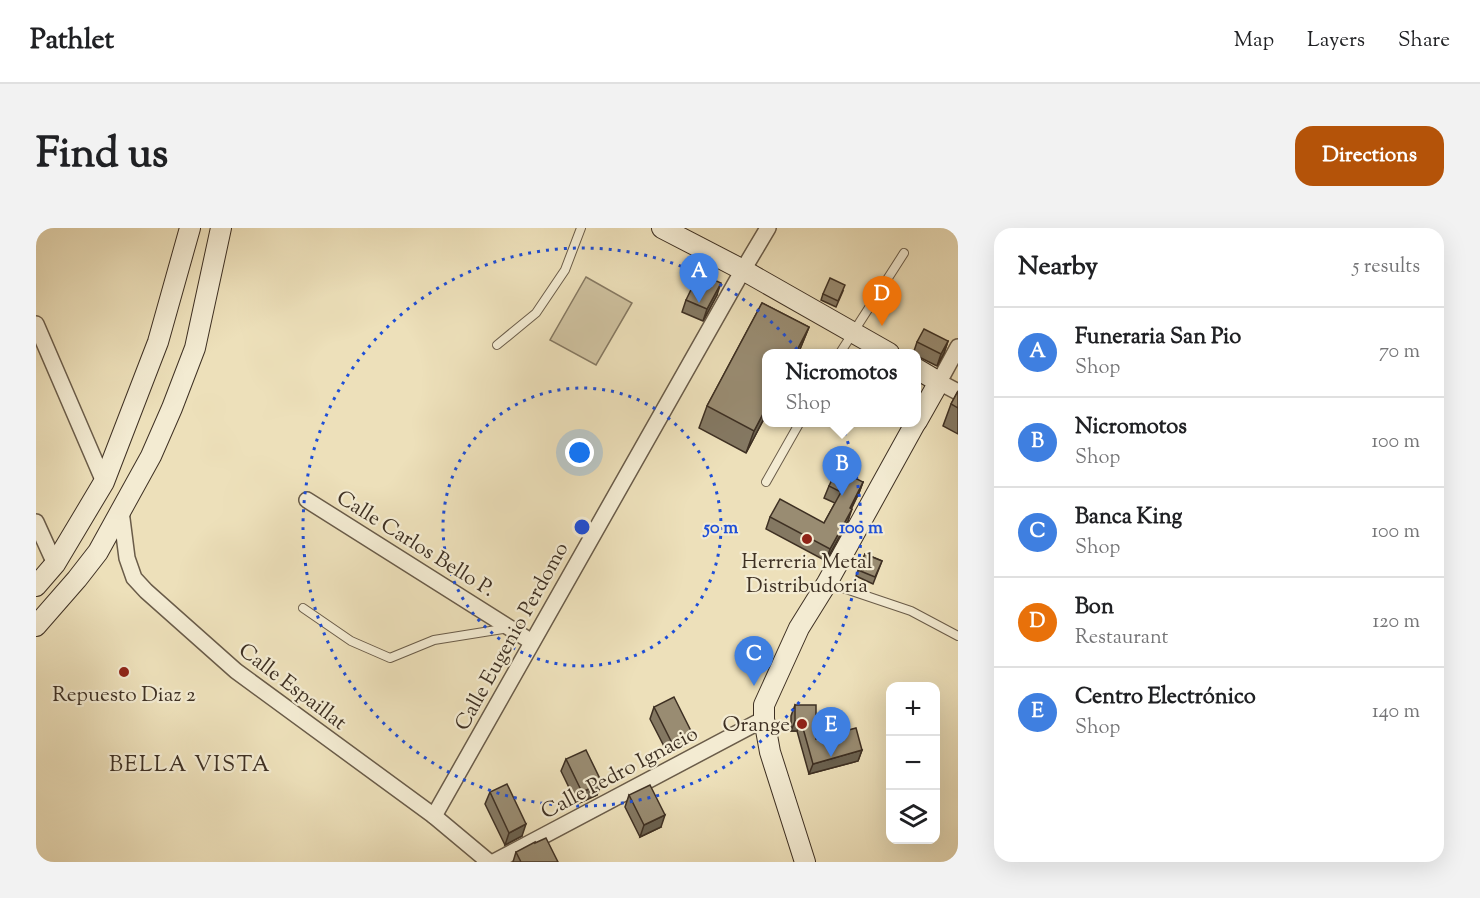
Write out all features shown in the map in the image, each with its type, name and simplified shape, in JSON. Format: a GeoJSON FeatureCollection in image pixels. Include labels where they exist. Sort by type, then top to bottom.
{"type":"FeatureCollection","features":[{"type":"Feature","properties":{"kind":"main road"},"geometry":{"type":"LineString","coordinates":[[36,586],[55,564],[104,482],[158,342],[190,228]]}},
{"type":"Feature","properties":{"kind":"main road"},"geometry":{"type":"LineString","coordinates":[[36,626],[98,552],[151,456],[195,348],[221,228]]}},
{"type":"Feature","properties":{"kind":"main road"},"geometry":{"type":"LineString","coordinates":[[662,228],[742,270],[880,349]]}},
{"type":"Feature","properties":{"kind":"main road"},"geometry":{"type":"LineString","coordinates":[[921,371],[939,382],[921,413]]}},
{"type":"Feature","properties":{"kind":"main road"},"geometry":{"type":"LineString","coordinates":[[805,862],[770,752],[764,719],[765,705],[799,628],[913,427]]}},
{"type":"Feature","properties":{"kind":"street","name":"Calle Eugenio Perdomo"},"geometry":{"type":"LineString","coordinates":[[434,816],[742,270],[768,228]]}},
{"type":"Feature","properties":{"kind":"street"},"geometry":{"type":"LineString","coordinates":[[36,324],[104,482]]}},
{"type":"Feature","properties":{"kind":"street"},"geometry":{"type":"LineString","coordinates":[[958,347],[939,382],[958,392]]}},
{"type":"Feature","properties":{"kind":"street","name":"Calle Carlos Bello P."},"geometry":{"type":"LineString","coordinates":[[307,500],[532,642]]}},
{"type":"Feature","properties":{"kind":"street","name":"Calle Espaillat"},"geometry":{"type":"LineString","coordinates":[[121,511],[128,558],[134,578],[146,591],[236,671],[434,816],[489,862]]}},
{"type":"Feature","properties":{"kind":"street"},"geometry":{"type":"LineString","coordinates":[[36,522],[55,564]]}},
{"type":"Feature","properties":{"kind":"street","name":"Calle Pedro Ignacio"},"geometry":{"type":"LineString","coordinates":[[494,862],[764,719]]}},
{"type":"Feature","properties":{"kind":"lane"},"geometry":{"type":"LineString","coordinates":[[497,345],[536,313],[565,270],[581,228]]}},
{"type":"Feature","properties":{"kind":"lane"},"geometry":{"type":"LineString","coordinates":[[843,349],[904,253]]}},
{"type":"Feature","properties":{"kind":"lane"},"geometry":{"type":"LineString","coordinates":[[766,482],[798,427]]}},
{"type":"Feature","properties":{"kind":"lane"},"geometry":{"type":"LineString","coordinates":[[826,583],[911,611],[958,636]]}},
{"type":"Feature","properties":{"kind":"lane"},"geometry":{"type":"LineString","coordinates":[[303,608],[351,641],[390,658],[434,640],[510,628]]}},
{"type":"Feature","properties":{"kind":"shaded area"},"geometry":{"type":"Polygon","coordinates":[[[586,277],[632,303],[596,365],[550,340],[586,277]]]}},
{"type":"Feature","properties":{"kind":"building"},"geometry":{"type":"Polygon","coordinates":[[[699,273],[721,283],[707,309],[686,300],[699,273]]]}},
{"type":"Feature","properties":{"kind":"building"},"geometry":{"type":"Polygon","coordinates":[[[830,278],[845,285],[838,301],[823,294],[830,278]]]}},
{"type":"Feature","properties":{"kind":"building"},"geometry":{"type":"Polygon","coordinates":[[[762,303],[809,327],[798,349],[762,349],[762,416],[754,431],[707,406],[762,303]]]}},
{"type":"Feature","properties":{"kind":"building"},"geometry":{"type":"Polygon","coordinates":[[[924,329],[948,341],[941,354],[917,342],[924,329]]]}},
{"type":"Feature","properties":{"kind":"building"},"geometry":{"type":"Polygon","coordinates":[[[958,391],[958,408],[951,404],[958,391]]]}},
{"type":"Feature","properties":{"kind":"building"},"geometry":{"type":"Polygon","coordinates":[[[837,469],[863,482],[850,508],[852,509],[830,549],[770,517],[780,499],[824,523],[841,492],[829,486],[837,469]]]}},
{"type":"Feature","properties":{"kind":"building"},"geometry":{"type":"Polygon","coordinates":[[[865,554],[882,561],[875,577],[858,570],[865,554]]]}},
{"type":"Feature","properties":{"kind":"building"},"geometry":{"type":"Polygon","coordinates":[[[674,697],[692,733],[672,743],[654,707],[674,697]]]}},
{"type":"Feature","properties":{"kind":"building"},"geometry":{"type":"Polygon","coordinates":[[[795,705],[816,705],[816,739],[856,728],[862,750],[813,764],[801,721],[795,721],[795,705]]]}},
{"type":"Feature","properties":{"kind":"building"},"geometry":{"type":"Polygon","coordinates":[[[586,750],[602,783],[582,792],[566,759],[586,750]]]}},
{"type":"Feature","properties":{"kind":"building"},"geometry":{"type":"Polygon","coordinates":[[[507,784],[526,824],[509,833],[490,792],[507,784]]]}},
{"type":"Feature","properties":{"kind":"building"},"geometry":{"type":"Polygon","coordinates":[[[650,785],[665,815],[644,825],[629,795],[650,785]]]}},
{"type":"Feature","properties":{"kind":"building"},"geometry":{"type":"Polygon","coordinates":[[[546,838],[558,862],[521,862],[516,852],[546,838]]]}},
{"type":"Feature","properties":{"kind":"place","name":"Funeraria San Pio"},"geometry":{"type":"Point","coordinates":[699,303]}},
{"type":"Feature","properties":{"kind":"place","name":"Bon"},"geometry":{"type":"Point","coordinates":[882,326]}},
{"type":"Feature","properties":{"kind":"place","name":"Nicromotos"},"geometry":{"type":"Point","coordinates":[842,496]}},
{"type":"Feature","properties":{"kind":"place","name":"Herreria Metal Distribudoria"},"geometry":{"type":"Point","coordinates":[807,539]}},
{"type":"Feature","properties":{"kind":"place","name":"Repuesto Diaz 2"},"geometry":{"type":"Point","coordinates":[124,672]}},
{"type":"Feature","properties":{"kind":"place","name":"Banca King"},"geometry":{"type":"Point","coordinates":[754,686]}},
{"type":"Feature","properties":{"kind":"place","name":"Orange"},"geometry":{"type":"Point","coordinates":[802,724]}},
{"type":"Feature","properties":{"kind":"place","name":"Centro Electrónico"},"geometry":{"type":"Point","coordinates":[831,757]}},
{"type":"Feature","properties":{"kind":"district","name":"BELLA VISTA"},"geometry":{"type":"Point","coordinates":[190,763]}}]}
